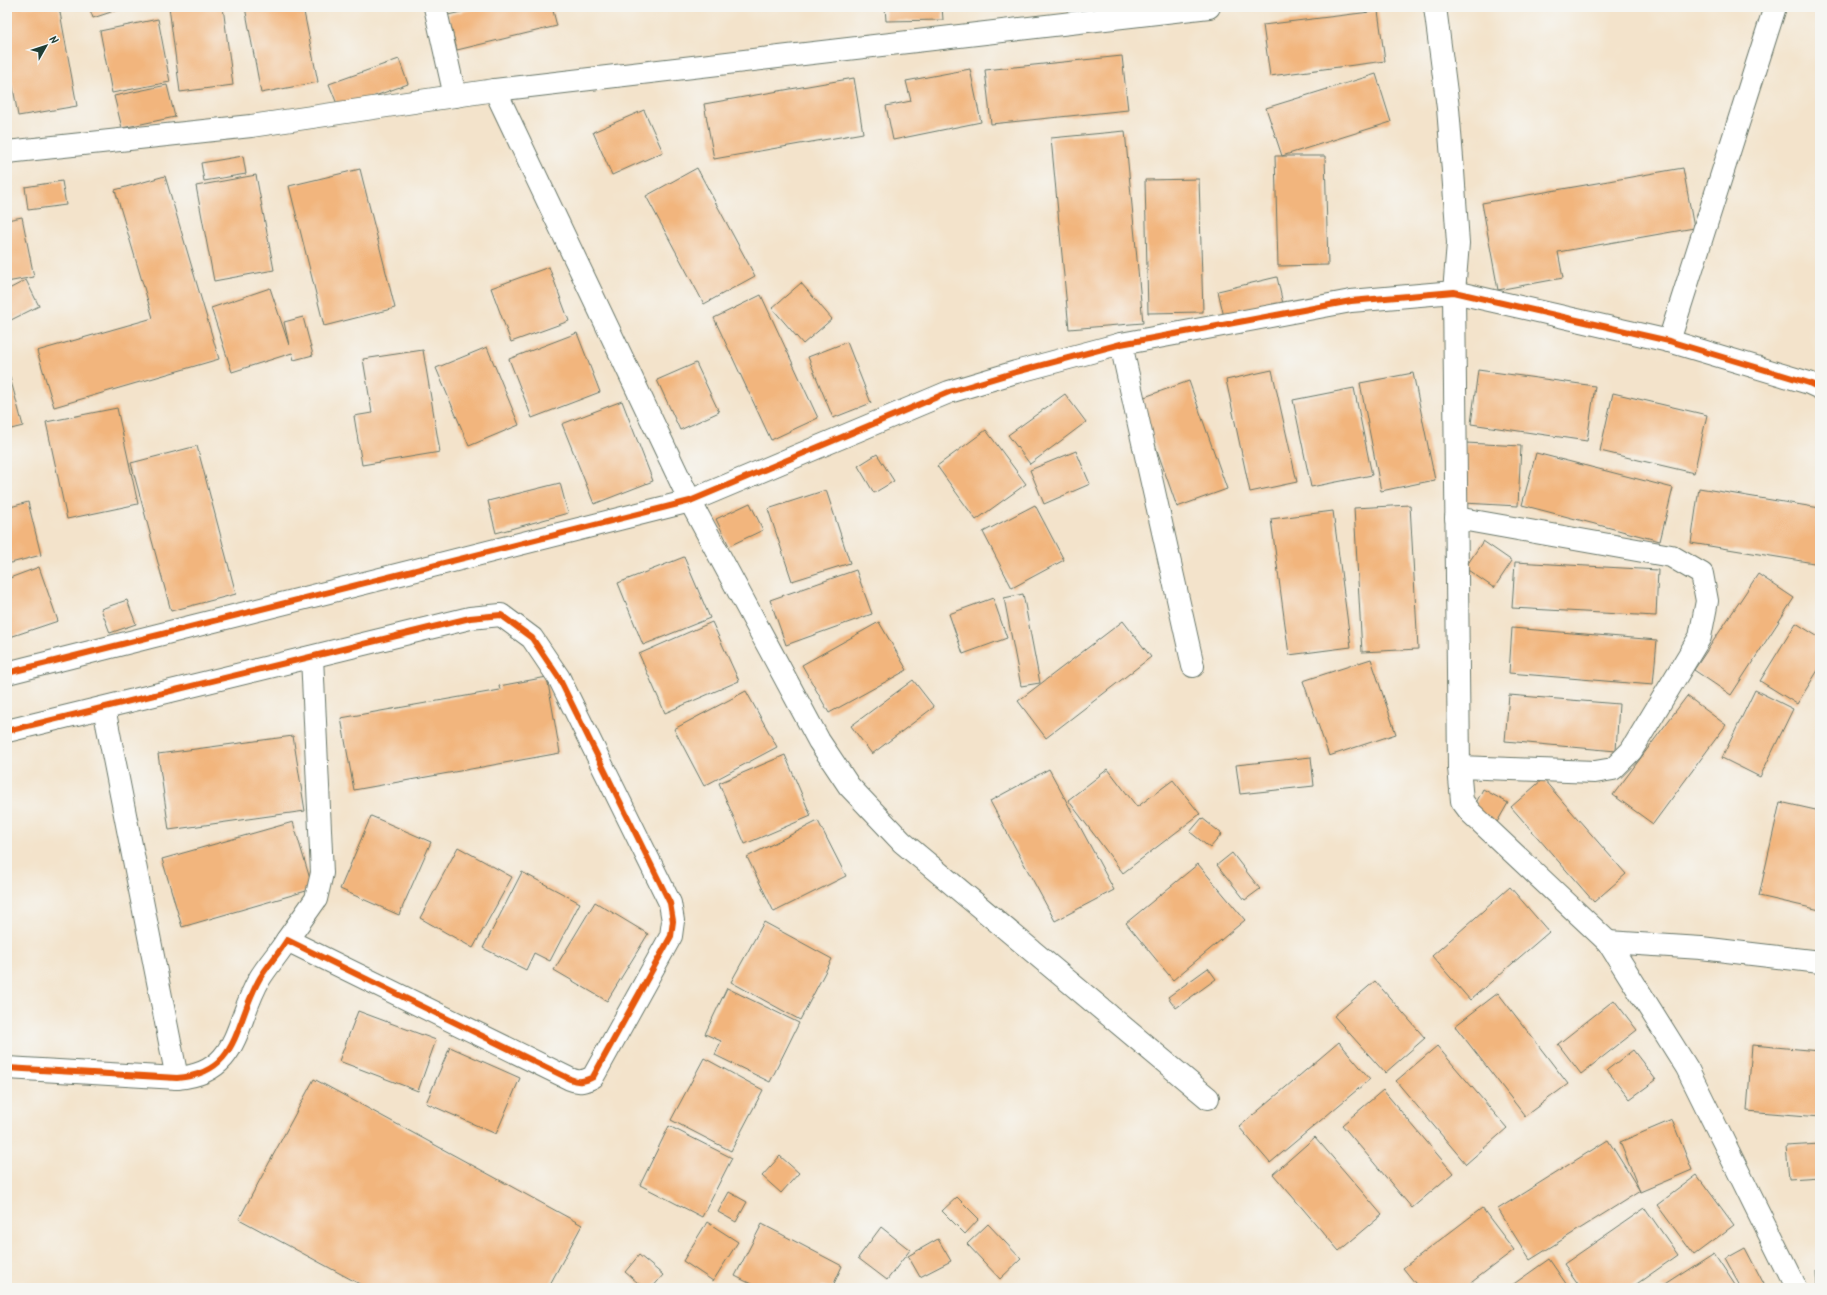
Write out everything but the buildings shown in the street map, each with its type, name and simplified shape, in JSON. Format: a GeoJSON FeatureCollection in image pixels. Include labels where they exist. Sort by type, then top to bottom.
{"type":"FeatureCollection","features":[{"type":"Feature","properties":{"kind":"street"},"geometry":{"type":"LineString","coordinates":[[435,7],[455,96]]}},
{"type":"Feature","properties":{"kind":"street"},"geometry":{"type":"LineString","coordinates":[[7,152],[251,126],[495,90],[1209,7]]}},
{"type":"Feature","properties":{"kind":"street"},"geometry":{"type":"LineString","coordinates":[[1435,7],[1448,108],[1458,243],[1454,292],[1459,767],[1462,801],[1471,812],[1608,942],[1687,1068],[1796,1288]]}},
{"type":"Feature","properties":{"kind":"street"},"geometry":{"type":"LineString","coordinates":[[1669,341],[1775,7]]}},
{"type":"Feature","properties":{"kind":"street"},"geometry":{"type":"LineString","coordinates":[[495,90],[690,501],[819,741],[850,786],[902,842],[1208,1098]]}},
{"type":"Feature","properties":{"kind":"street"},"geometry":{"type":"LineString","coordinates":[[7,673],[690,501],[949,392],[1016,372],[1121,344],[1351,301],[1454,292],[1669,341],[1809,383],[1820,388]]}},
{"type":"Feature","properties":{"kind":"street"},"geometry":{"type":"LineString","coordinates":[[1121,344],[1193,666]]}},
{"type":"Feature","properties":{"kind":"street"},"geometry":{"type":"LineString","coordinates":[[1456,518],[1671,556],[1702,574],[1707,601],[1700,637],[1631,752],[1613,769],[1595,772],[1459,767]]}},
{"type":"Feature","properties":{"kind":"street"},"geometry":{"type":"LineString","coordinates":[[7,731],[470,618],[500,615],[532,638],[559,678],[670,904],[674,921],[671,936],[593,1077],[581,1081],[570,1079],[287,940]]}},
{"type":"Feature","properties":{"kind":"street"},"geometry":{"type":"LineString","coordinates":[[7,1068],[177,1078],[194,1077],[213,1068],[226,1056],[260,978],[316,899],[322,872],[312,657]]}},
{"type":"Feature","properties":{"kind":"street"},"geometry":{"type":"LineString","coordinates":[[104,708],[177,1078]]}},
{"type":"Feature","properties":{"kind":"street"},"geometry":{"type":"LineString","coordinates":[[1608,942],[1701,948],[1820,962]]}},
{"type":"Feature","properties":{"kind":"cycle path"},"geometry":{"type":"LineString","coordinates":[[7,673],[690,501],[949,392],[1016,372],[1121,344],[1351,301],[1454,292],[1669,341],[1809,383],[1820,388]]}},
{"type":"Feature","properties":{"kind":"cycle path"},"geometry":{"type":"LineString","coordinates":[[7,731],[470,618],[501,615],[532,638],[559,678],[670,903],[673,921],[671,936],[593,1077],[585,1080],[576,1081],[570,1079],[287,940],[260,978],[233,1043],[225,1056],[213,1066],[198,1074],[177,1078],[7,1068]]}}]}
